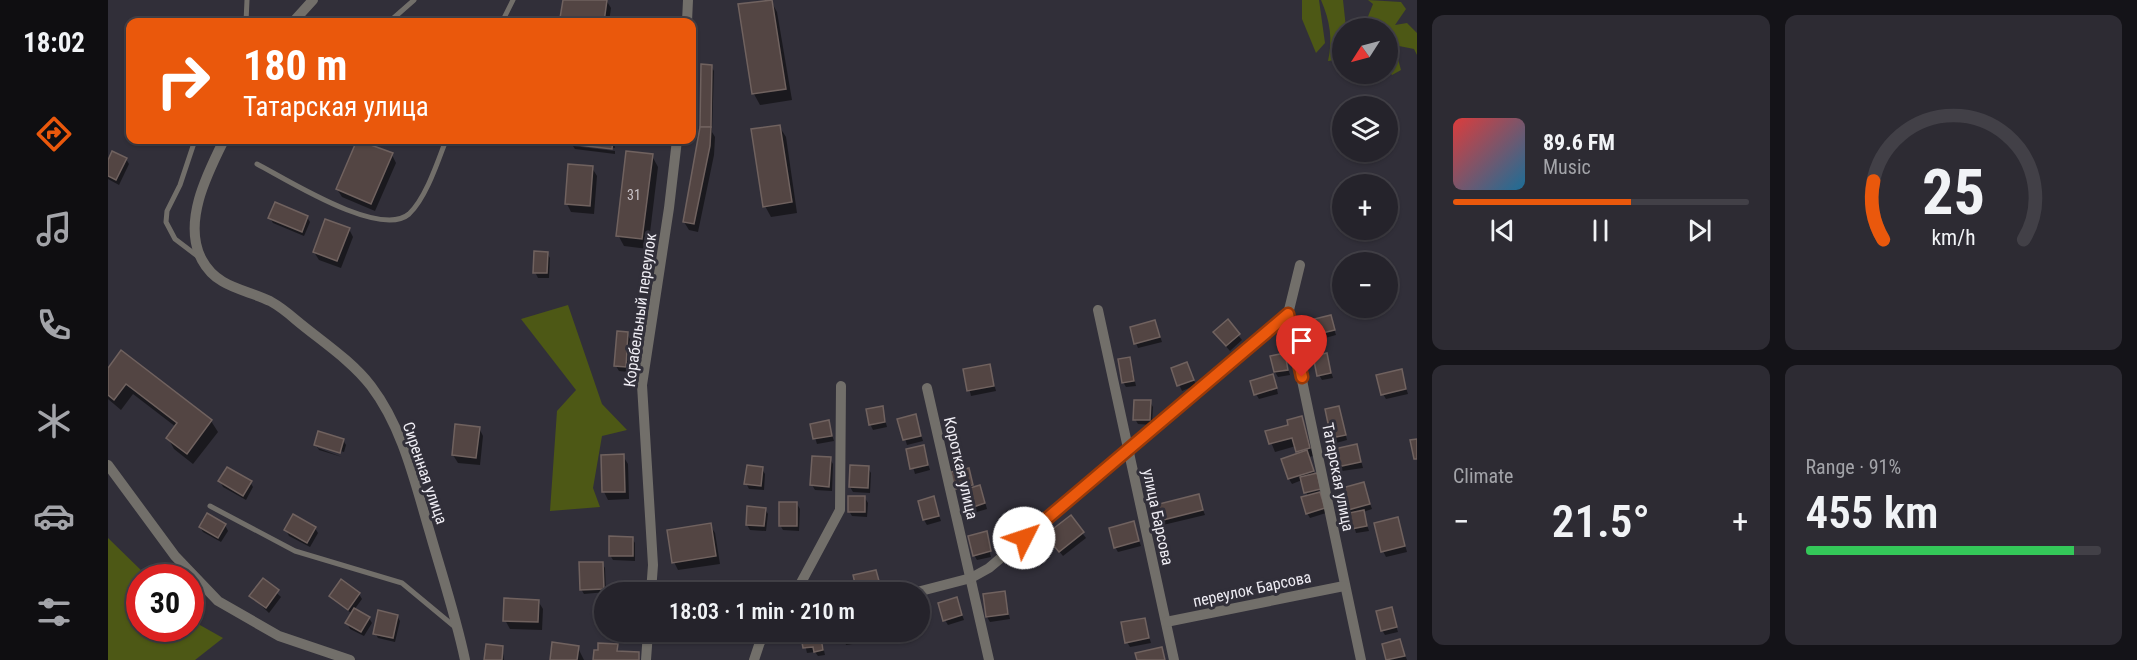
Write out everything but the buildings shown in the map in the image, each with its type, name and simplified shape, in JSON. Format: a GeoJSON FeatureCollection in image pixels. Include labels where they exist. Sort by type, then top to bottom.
{"type":"FeatureCollection","features":[{"type":"Feature","properties":{"kind":"street"},"geometry":{"type":"LineString","coordinates":[[297,18],[313,0]]}},
{"type":"Feature","properties":{"kind":"street"},"geometry":{"type":"LineString","coordinates":[[687,18],[688,0]]}},
{"type":"Feature","properties":{"kind":"street"},"geometry":{"type":"LineString","coordinates":[[201,259],[196,245],[196,211],[210,167],[222,144]]}},
{"type":"Feature","properties":{"kind":"street","name":"Корабельный переулок"},"geometry":{"type":"LineString","coordinates":[[652,582],[653,565],[642,385],[669,208],[676,144]]}},
{"type":"Feature","properties":{"kind":"street","name":"Сиренная улица"},"geometry":{"type":"LineString","coordinates":[[201,259],[209,272],[222,282],[270,301],[291,315],[346,360],[369,383],[383,403],[406,453],[459,630],[465,660]]}},
{"type":"Feature","properties":{"kind":"street","name":"Татарская улица"},"geometry":{"type":"LineString","coordinates":[[1300,265],[1288,314],[1321,461],[1344,586],[1361,660]]}},
{"type":"Feature","properties":{"kind":"street","name":"улица Барсова"},"geometry":{"type":"LineString","coordinates":[[1098,310],[1173,660]]}},
{"type":"Feature","properties":{"kind":"street"},"geometry":{"type":"LineString","coordinates":[[930,589],[971,578],[989,568],[1288,314]]}},
{"type":"Feature","properties":{"kind":"street"},"geometry":{"type":"LineString","coordinates":[[801,582],[840,510],[841,386]]}},
{"type":"Feature","properties":{"kind":"street","name":"Короткая улица"},"geometry":{"type":"LineString","coordinates":[[927,388],[989,660]]}},
{"type":"Feature","properties":{"kind":"street"},"geometry":{"type":"LineString","coordinates":[[108,465],[175,556],[218,601],[279,636],[350,660]]}},
{"type":"Feature","properties":{"kind":"street","name":"переулок Барсова"},"geometry":{"type":"LineString","coordinates":[[1166,622],[1344,586]]}},
{"type":"Feature","properties":{"kind":"street"},"geometry":{"type":"LineString","coordinates":[[646,660],[647,642]]}},
{"type":"Feature","properties":{"kind":"street"},"geometry":{"type":"LineString","coordinates":[[754,660],[760,642]]}},
{"type":"Feature","properties":{"kind":"lane"},"geometry":{"type":"LineString","coordinates":[[246,18],[247,0]]}},
{"type":"Feature","properties":{"kind":"lane"},"geometry":{"type":"LineString","coordinates":[[394,18],[414,0]]}},
{"type":"Feature","properties":{"kind":"lane"},"geometry":{"type":"LineString","coordinates":[[504,18],[513,0]]}},
{"type":"Feature","properties":{"kind":"lane"},"geometry":{"type":"LineString","coordinates":[[194,144],[180,185],[166,211],[166,222],[175,239],[201,259]]}},
{"type":"Feature","properties":{"kind":"lane"},"geometry":{"type":"LineString","coordinates":[[257,164],[355,214],[392,220],[409,214],[434,170],[444,144]]}},
{"type":"Feature","properties":{"kind":"lane"},"geometry":{"type":"LineString","coordinates":[[210,506],[295,551],[402,583],[459,630]]}},
{"type":"Feature","properties":{"kind":"green space"},"geometry":{"type":"Polygon","coordinates":[[[1302,0],[1319,0],[1325,43],[1316,53],[1302,19],[1302,0]]]}},
{"type":"Feature","properties":{"kind":"green space"},"geometry":{"type":"Polygon","coordinates":[[[1321,0],[1343,0],[1345,18],[1332,18],[1332,60],[1328,61],[1330,30],[1321,0]]]}},
{"type":"Feature","properties":{"kind":"green space"},"geometry":{"type":"Polygon","coordinates":[[[1368,0],[1401,2],[1406,9],[1398,21],[1398,18],[1367,18],[1373,4],[1368,0]]]}},
{"type":"Feature","properties":{"kind":"green space"},"geometry":{"type":"Polygon","coordinates":[[[1407,23],[1417,33],[1417,55],[1414,49],[1398,46],[1398,24],[1407,23]]]}},
{"type":"Feature","properties":{"kind":"green space"},"geometry":{"type":"Polygon","coordinates":[[[568,305],[602,404],[627,430],[602,436],[593,488],[600,507],[550,511],[557,411],[576,390],[521,319],[568,305]]]}},
{"type":"Feature","properties":{"kind":"green space"},"geometry":{"type":"Polygon","coordinates":[[[108,538],[135,564],[126,564],[126,642],[204,642],[204,627],[223,638],[195,660],[108,660],[108,538]]]}},
{"type":"Feature","properties":{"kind":"route"},"geometry":{"type":"LineString","coordinates":[[1024,538],[1288,314],[1302,377]]}}]}
